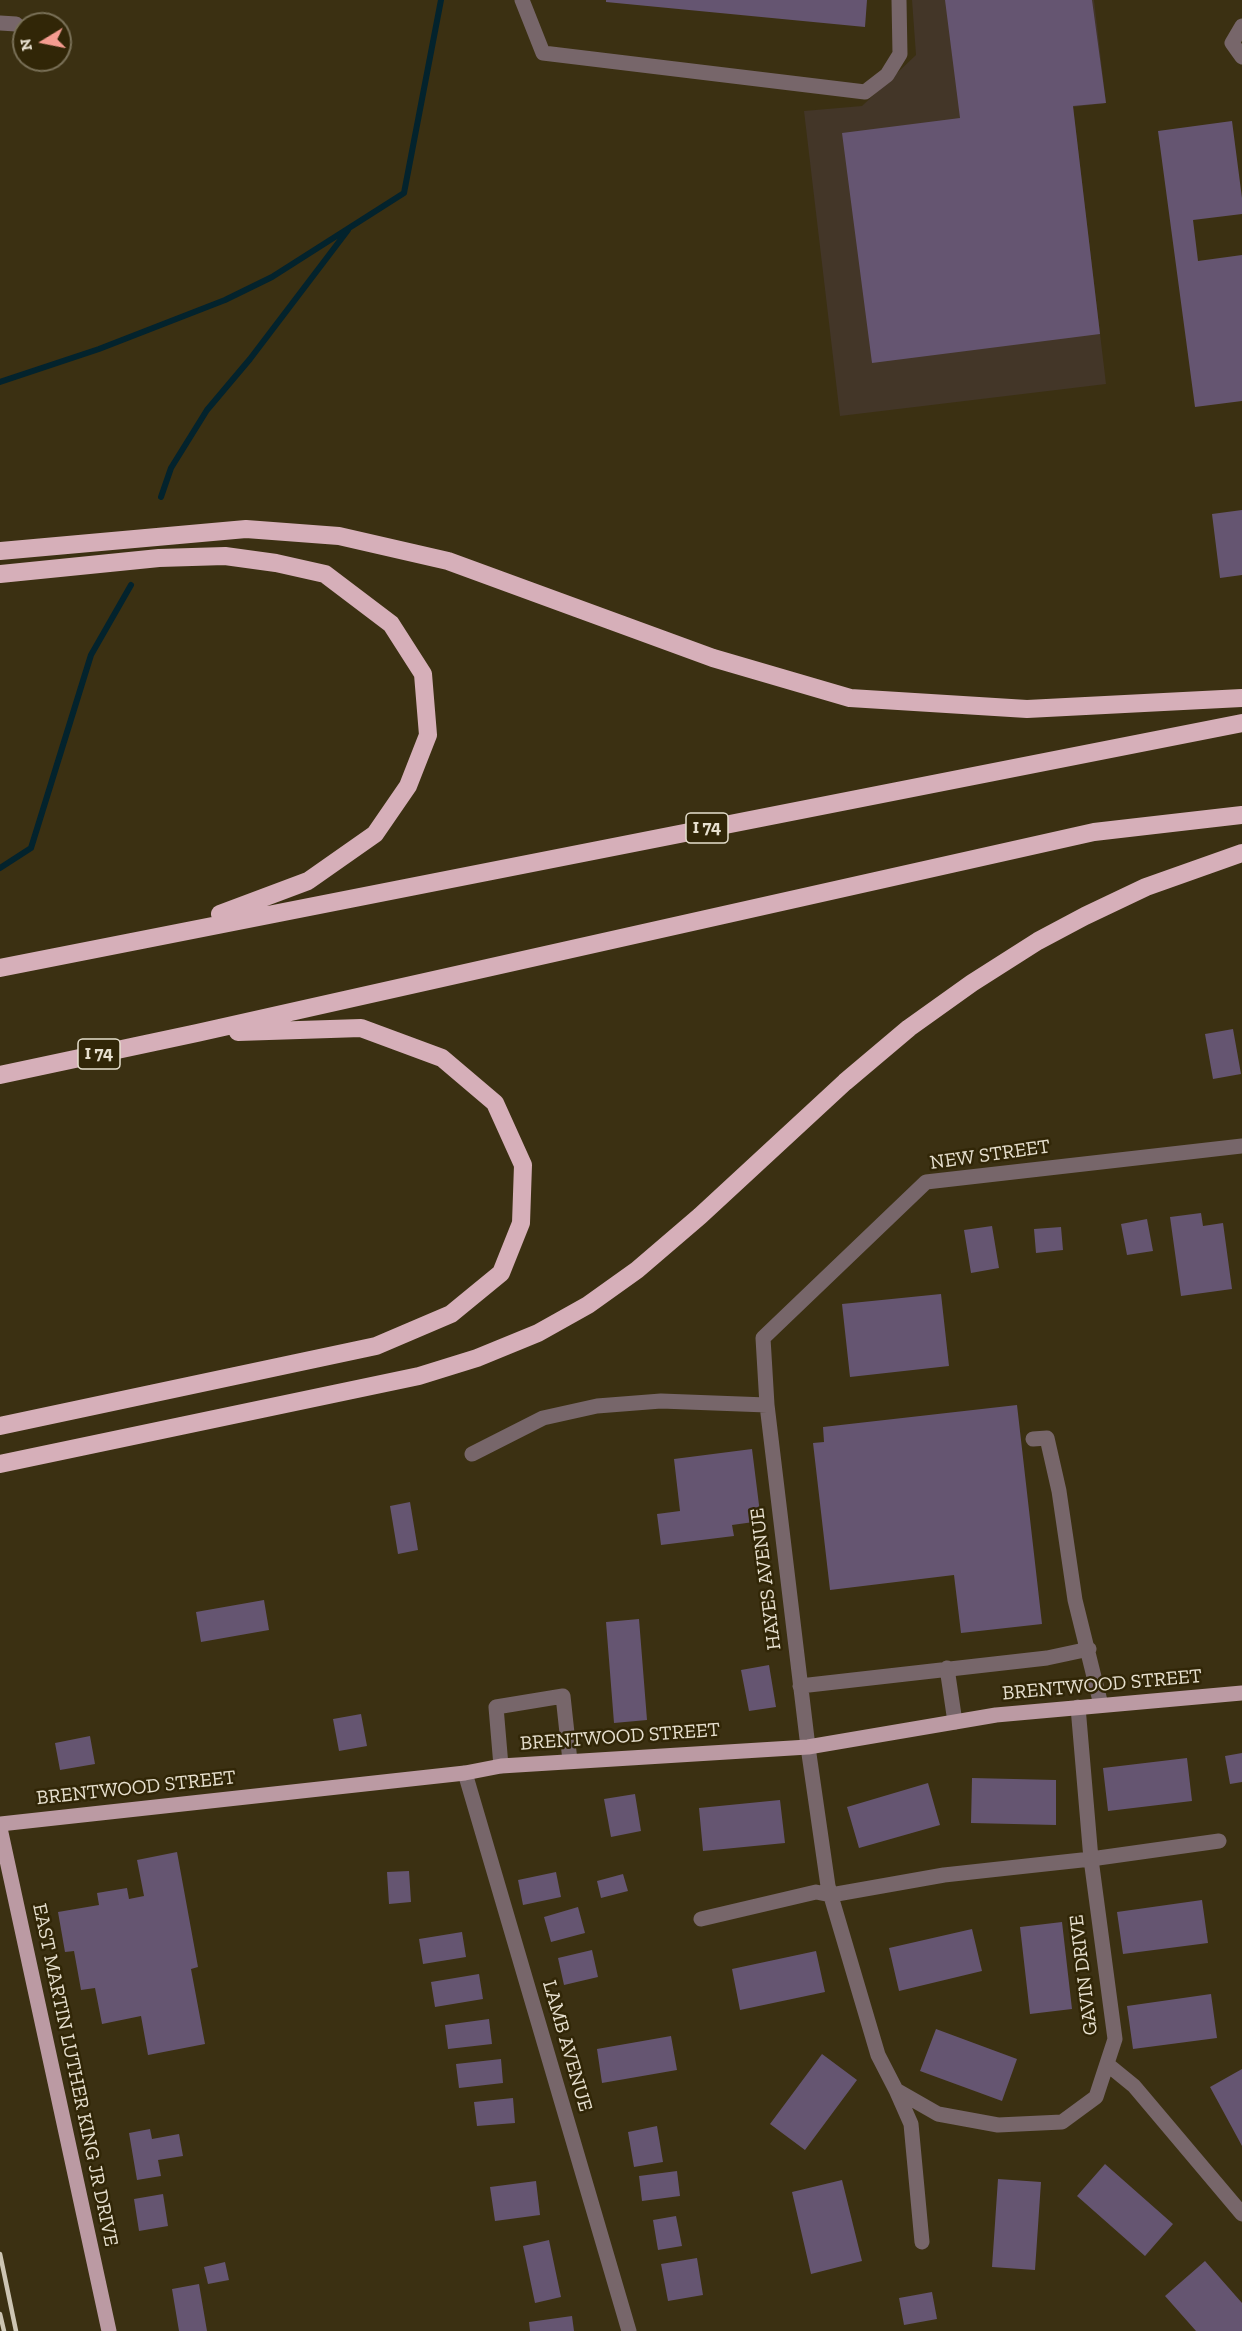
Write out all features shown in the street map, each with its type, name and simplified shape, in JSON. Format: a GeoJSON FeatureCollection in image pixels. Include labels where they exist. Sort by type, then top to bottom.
{"type":"FeatureCollection","features":[{"type":"Feature","properties":{"kind":"highway"},"geometry":{"type":"LineString","coordinates":[[0,551],[246,529],[339,536],[448,561],[713,658],[850,698],[1026,709],[1242,698]]}},
{"type":"Feature","properties":{"kind":"highway"},"geometry":{"type":"LineString","coordinates":[[0,574],[126,561],[225,556],[276,563],[325,574],[391,624],[423,674],[428,735],[408,786],[375,834],[309,881],[172,932]]}},
{"type":"Feature","properties":{"kind":"highway","name":"I 74"},"geometry":{"type":"LineString","coordinates":[[0,968],[172,932],[1242,723]]}},
{"type":"Feature","properties":{"kind":"highway","name":"I 74"},"geometry":{"type":"LineString","coordinates":[[0,1075],[1094,832],[1242,815]]}},
{"type":"Feature","properties":{"kind":"highway"},"geometry":{"type":"LineString","coordinates":[[0,1464],[419,1376],[477,1358],[538,1333],[588,1305],[637,1270],[700,1216],[845,1082],[909,1028],[972,982],[1038,941],[1085,916],[1146,887],[1242,853]]}},
{"type":"Feature","properties":{"kind":"highway"},"geometry":{"type":"LineString","coordinates":[[0,1426],[376,1346],[451,1314],[501,1273],[521,1223],[523,1165],[495,1103],[442,1058],[361,1028],[197,1033]]}},
{"type":"Feature","properties":{"kind":"main road","name":"BRENTWOOD STREET"},"geometry":{"type":"LineString","coordinates":[[0,1826],[465,1773],[501,1766],[808,1747],[996,1715],[1242,1693]]}},
{"type":"Feature","properties":{"kind":"main road","name":"EAST MARTIN LUTHER KING JR DRIVE"},"geometry":{"type":"LineString","coordinates":[[0,1826],[108,2331]]}},
{"type":"Feature","properties":{"kind":"street"},"geometry":{"type":"LineString","coordinates":[[522,0],[543,53],[865,92],[887,75],[900,54],[899,0]]}},
{"type":"Feature","properties":{"kind":"street"},"geometry":{"type":"LineString","coordinates":[[1242,26],[1232,43],[1242,57]]}},
{"type":"Feature","properties":{"kind":"street","name":"NEW STREET"},"geometry":{"type":"LineString","coordinates":[[766,1405],[763,1338],[926,1182],[1242,1146]]}},
{"type":"Feature","properties":{"kind":"street"},"geometry":{"type":"LineString","coordinates":[[472,1454],[543,1418],[597,1407],[661,1401],[766,1405]]}},
{"type":"Feature","properties":{"kind":"street","name":"HAYES AVENUE"},"geometry":{"type":"LineString","coordinates":[[766,1405],[808,1747]]}},
{"type":"Feature","properties":{"kind":"street"},"geometry":{"type":"LineString","coordinates":[[1033,1439],[1047,1438],[1061,1501],[1075,1600],[1089,1649],[1101,1705]]}},
{"type":"Feature","properties":{"kind":"street"},"geometry":{"type":"LineString","coordinates":[[800,1686],[1047,1658],[1089,1649]]}},
{"type":"Feature","properties":{"kind":"street"},"geometry":{"type":"LineString","coordinates":[[948,1668],[955,1722]]}},
{"type":"Feature","properties":{"kind":"street"},"geometry":{"type":"LineString","coordinates":[[501,1766],[496,1707],[563,1696],[570,1761]]}},
{"type":"Feature","properties":{"kind":"street","name":"GAVIN DRIVE"},"geometry":{"type":"LineString","coordinates":[[896,2090],[938,2114],[998,2126],[1062,2122],[1096,2097],[1115,2039],[1091,1859],[1078,1707]]}},
{"type":"Feature","properties":{"kind":"street"},"geometry":{"type":"LineString","coordinates":[[808,1747],[828,1886],[878,2055],[911,2124],[922,2242]]}},
{"type":"Feature","properties":{"kind":"street","name":"LAMB AVENUE"},"geometry":{"type":"LineString","coordinates":[[465,1773],[629,2331]]}},
{"type":"Feature","properties":{"kind":"street"},"geometry":{"type":"LineString","coordinates":[[701,1919],[816,1892],[831,1895],[944,1875],[1091,1859],[1219,1841]]}},
{"type":"Feature","properties":{"kind":"street"},"geometry":{"type":"LineString","coordinates":[[1107,2064],[1134,2086],[1242,2214]]}},
{"type":"Feature","properties":{"kind":"shaded area"},"geometry":{"type":"Polygon","coordinates":[[[912,0],[1094,0],[1106,103],[1073,107],[1106,384],[840,416],[804,111],[862,106],[916,55],[912,0]]]}},
{"type":"Feature","properties":{"kind":"building"},"geometry":{"type":"Polygon","coordinates":[[[606,0],[867,0],[865,27],[606,2],[606,0]]]}},
{"type":"Feature","properties":{"kind":"building"},"geometry":{"type":"Polygon","coordinates":[[[945,0],[1092,0],[1106,103],[1073,106],[1100,334],[872,363],[842,133],[960,118],[945,0]]]}},
{"type":"Feature","properties":{"kind":"building"},"geometry":{"type":"Polygon","coordinates":[[[1232,121],[1242,214],[1193,220],[1198,261],[1242,255],[1242,401],[1195,407],[1158,131],[1232,121]]]}},
{"type":"Feature","properties":{"kind":"building"},"geometry":{"type":"Polygon","coordinates":[[[1242,510],[1242,575],[1220,578],[1212,514],[1242,510]]]}},
{"type":"Feature","properties":{"kind":"building"},"geometry":{"type":"Polygon","coordinates":[[[1233,1029],[1241,1074],[1213,1079],[1205,1034],[1233,1029]]]}},
{"type":"Feature","properties":{"kind":"building"},"geometry":{"type":"Polygon","coordinates":[[[1201,1213],[1203,1226],[1223,1223],[1232,1289],[1181,1296],[1170,1217],[1201,1213]]]}},
{"type":"Feature","properties":{"kind":"building"},"geometry":{"type":"Polygon","coordinates":[[[1147,1219],[1153,1251],[1127,1255],[1121,1224],[1147,1219]]]}},
{"type":"Feature","properties":{"kind":"building"},"geometry":{"type":"Polygon","coordinates":[[[992,1226],[999,1268],[971,1273],[964,1230],[992,1226]]]}},
{"type":"Feature","properties":{"kind":"building"},"geometry":{"type":"Polygon","coordinates":[[[1061,1227],[1063,1250],[1036,1253],[1034,1229],[1061,1227]]]}},
{"type":"Feature","properties":{"kind":"building"},"geometry":{"type":"Polygon","coordinates":[[[941,1294],[949,1366],[850,1377],[842,1304],[941,1294]]]}},
{"type":"Feature","properties":{"kind":"building"},"geometry":{"type":"Polygon","coordinates":[[[1017,1405],[1042,1624],[961,1633],[954,1575],[830,1590],[813,1443],[824,1442],[823,1427],[1017,1405]]]}},
{"type":"Feature","properties":{"kind":"building"},"geometry":{"type":"Polygon","coordinates":[[[752,1449],[761,1521],[732,1525],[734,1536],[661,1545],[657,1514],[680,1511],[674,1459],[752,1449]]]}},
{"type":"Feature","properties":{"kind":"building"},"geometry":{"type":"Polygon","coordinates":[[[410,1502],[418,1550],[398,1554],[390,1506],[410,1502]]]}},
{"type":"Feature","properties":{"kind":"building"},"geometry":{"type":"Polygon","coordinates":[[[264,1600],[269,1630],[201,1642],[196,1612],[264,1600]]]}},
{"type":"Feature","properties":{"kind":"building"},"geometry":{"type":"Polygon","coordinates":[[[639,1619],[647,1720],[614,1723],[606,1622],[639,1619]]]}},
{"type":"Feature","properties":{"kind":"building"},"geometry":{"type":"Polygon","coordinates":[[[769,1665],[776,1707],[749,1711],[741,1670],[769,1665]]]}},
{"type":"Feature","properties":{"kind":"building"},"geometry":{"type":"Polygon","coordinates":[[[361,1714],[367,1746],[339,1751],[333,1719],[361,1714]]]}},
{"type":"Feature","properties":{"kind":"building"},"geometry":{"type":"Polygon","coordinates":[[[90,1736],[95,1764],[60,1770],[55,1743],[90,1736]]]}},
{"type":"Feature","properties":{"kind":"building"},"geometry":{"type":"Polygon","coordinates":[[[1242,1753],[1242,1782],[1230,1784],[1225,1756],[1242,1753]]]}},
{"type":"Feature","properties":{"kind":"building"},"geometry":{"type":"Polygon","coordinates":[[[1187,1758],[1192,1801],[1108,1811],[1103,1768],[1187,1758]]]}},
{"type":"Feature","properties":{"kind":"building"},"geometry":{"type":"Polygon","coordinates":[[[972,1778],[1056,1780],[1056,1825],[971,1823],[972,1778]]]}},
{"type":"Feature","properties":{"kind":"building"},"geometry":{"type":"Polygon","coordinates":[[[928,1783],[940,1825],[859,1848],[847,1807],[928,1783]]]}},
{"type":"Feature","properties":{"kind":"building"},"geometry":{"type":"Polygon","coordinates":[[[635,1794],[641,1831],[611,1837],[604,1799],[635,1794]]]}},
{"type":"Feature","properties":{"kind":"building"},"geometry":{"type":"Polygon","coordinates":[[[780,1800],[785,1843],[703,1851],[699,1808],[780,1800]]]}},
{"type":"Feature","properties":{"kind":"building"},"geometry":{"type":"Polygon","coordinates":[[[177,1852],[198,1967],[191,1969],[205,2044],[148,2055],[141,2016],[102,2024],[95,1988],[81,1990],[74,1951],[65,1952],[58,1912],[99,1905],[97,1893],[127,1888],[129,1899],[144,1896],[137,1860],[177,1852]]]}},
{"type":"Feature","properties":{"kind":"building"},"geometry":{"type":"Polygon","coordinates":[[[409,1871],[411,1902],[389,1904],[387,1872],[409,1871]]]}},
{"type":"Feature","properties":{"kind":"building"},"geometry":{"type":"Polygon","coordinates":[[[556,1872],[561,1897],[523,1905],[518,1880],[556,1872]]]}},
{"type":"Feature","properties":{"kind":"building"},"geometry":{"type":"Polygon","coordinates":[[[623,1874],[628,1891],[601,1898],[597,1881],[623,1874]]]}},
{"type":"Feature","properties":{"kind":"building"},"geometry":{"type":"Polygon","coordinates":[[[1202,1900],[1208,1943],[1123,1954],[1117,1912],[1202,1900]]]}},
{"type":"Feature","properties":{"kind":"building"},"geometry":{"type":"Polygon","coordinates":[[[578,1907],[585,1933],[551,1942],[544,1917],[578,1907]]]}},
{"type":"Feature","properties":{"kind":"building"},"geometry":{"type":"Polygon","coordinates":[[[1062,1922],[1072,2009],[1030,2014],[1020,1927],[1062,1922]]]}},
{"type":"Feature","properties":{"kind":"building"},"geometry":{"type":"Polygon","coordinates":[[[972,1929],[982,1971],[899,1991],[889,1948],[972,1929]]]}},
{"type":"Feature","properties":{"kind":"building"},"geometry":{"type":"Polygon","coordinates":[[[462,1932],[466,1957],[423,1964],[419,1939],[462,1932]]]}},
{"type":"Feature","properties":{"kind":"building"},"geometry":{"type":"Polygon","coordinates":[[[592,1950],[598,1977],[564,1985],[558,1958],[592,1950]]]}},
{"type":"Feature","properties":{"kind":"building"},"geometry":{"type":"Polygon","coordinates":[[[816,1951],[825,1992],[740,2010],[732,1969],[816,1951]]]}},
{"type":"Feature","properties":{"kind":"building"},"geometry":{"type":"Polygon","coordinates":[[[479,1974],[483,1999],[435,2007],[431,1982],[479,1974]]]}},
{"type":"Feature","properties":{"kind":"building"},"geometry":{"type":"Polygon","coordinates":[[[1211,1994],[1217,2038],[1133,2049],[1127,2006],[1211,1994]]]}},
{"type":"Feature","properties":{"kind":"building"},"geometry":{"type":"Polygon","coordinates":[[[489,2019],[492,2044],[448,2049],[445,2025],[489,2019]]]}},
{"type":"Feature","properties":{"kind":"building"},"geometry":{"type":"Polygon","coordinates":[[[936,2029],[1017,2059],[1002,2101],[920,2071],[936,2029]]]}},
{"type":"Feature","properties":{"kind":"building"},"geometry":{"type":"Polygon","coordinates":[[[671,2036],[677,2070],[602,2083],[597,2049],[671,2036]]]}},
{"type":"Feature","properties":{"kind":"building"},"geometry":{"type":"Polygon","coordinates":[[[822,2054],[857,2080],[805,2150],[770,2124],[822,2054]]]}},
{"type":"Feature","properties":{"kind":"building"},"geometry":{"type":"Polygon","coordinates":[[[501,2059],[503,2083],[459,2088],[456,2064],[501,2059]]]}},
{"type":"Feature","properties":{"kind":"building"},"geometry":{"type":"Polygon","coordinates":[[[1242,2069],[1242,2146],[1210,2087],[1242,2069]]]}},
{"type":"Feature","properties":{"kind":"building"},"geometry":{"type":"Polygon","coordinates":[[[513,2098],[515,2123],[477,2126],[474,2102],[513,2098]]]}},
{"type":"Feature","properties":{"kind":"building"},"geometry":{"type":"Polygon","coordinates":[[[657,2126],[663,2162],[634,2167],[628,2132],[657,2126]]]}},
{"type":"Feature","properties":{"kind":"building"},"geometry":{"type":"Polygon","coordinates":[[[150,2129],[152,2139],[179,2134],[183,2156],[158,2160],[161,2176],[137,2180],[129,2133],[150,2129]]]}},
{"type":"Feature","properties":{"kind":"building"},"geometry":{"type":"Polygon","coordinates":[[[1105,2164],[1173,2224],[1145,2256],[1077,2196],[1105,2164]]]}},
{"type":"Feature","properties":{"kind":"building"},"geometry":{"type":"Polygon","coordinates":[[[677,2171],[680,2196],[642,2201],[639,2176],[677,2171]]]}},
{"type":"Feature","properties":{"kind":"building"},"geometry":{"type":"Polygon","coordinates":[[[998,2179],[1041,2182],[1035,2270],[992,2267],[998,2179]]]}},
{"type":"Feature","properties":{"kind":"building"},"geometry":{"type":"Polygon","coordinates":[[[842,2180],[862,2261],[811,2274],[792,2192],[842,2180]]]}},
{"type":"Feature","properties":{"kind":"building"},"geometry":{"type":"Polygon","coordinates":[[[536,2181],[540,2215],[495,2221],[490,2187],[536,2181]]]}},
{"type":"Feature","properties":{"kind":"building"},"geometry":{"type":"Polygon","coordinates":[[[163,2194],[168,2226],[139,2231],[134,2199],[163,2194]]]}},
{"type":"Feature","properties":{"kind":"building"},"geometry":{"type":"Polygon","coordinates":[[[676,2216],[682,2246],[658,2250],[653,2220],[676,2216]]]}},
{"type":"Feature","properties":{"kind":"building"},"geometry":{"type":"Polygon","coordinates":[[[549,2240],[561,2297],[535,2303],[523,2246],[549,2240]]]}},
{"type":"Feature","properties":{"kind":"building"},"geometry":{"type":"Polygon","coordinates":[[[697,2258],[703,2295],[668,2301],[661,2264],[697,2258]]]}},
{"type":"Feature","properties":{"kind":"building"},"geometry":{"type":"Polygon","coordinates":[[[1205,2261],[1242,2303],[1242,2331],[1196,2331],[1165,2296],[1205,2261]]]}},
{"type":"Feature","properties":{"kind":"building"},"geometry":{"type":"Polygon","coordinates":[[[225,2262],[229,2280],[208,2284],[204,2267],[225,2262]]]}},
{"type":"Feature","properties":{"kind":"building"},"geometry":{"type":"Polygon","coordinates":[[[199,2284],[207,2331],[179,2331],[172,2289],[199,2284]]]}},
{"type":"Feature","properties":{"kind":"building"},"geometry":{"type":"Polygon","coordinates":[[[932,2292],[937,2319],[904,2325],[899,2298],[932,2292]]]}},
{"type":"Feature","properties":{"kind":"building"},"geometry":{"type":"Polygon","coordinates":[[[572,2316],[574,2331],[530,2331],[529,2322],[572,2316]]]}},
{"type":"Feature","properties":{"kind":"waterway"},"geometry":{"type":"LineString","coordinates":[[0,382],[99,349],[225,300],[272,277],[404,193],[441,0]]}},
{"type":"Feature","properties":{"kind":"waterway"},"geometry":{"type":"LineString","coordinates":[[161,497],[171,468],[207,410],[250,359],[348,230]]}},
{"type":"Feature","properties":{"kind":"waterway"},"geometry":{"type":"LineString","coordinates":[[0,868],[31,848],[91,655],[131,585]]}},
{"type":"Feature","properties":{"kind":"railway"},"geometry":{"type":"LineString","coordinates":[[0,2254],[16,2331]]}},
{"type":"Feature","properties":{"kind":"railway"},"geometry":{"type":"LineString","coordinates":[[0,2314],[4,2331]]}}]}
